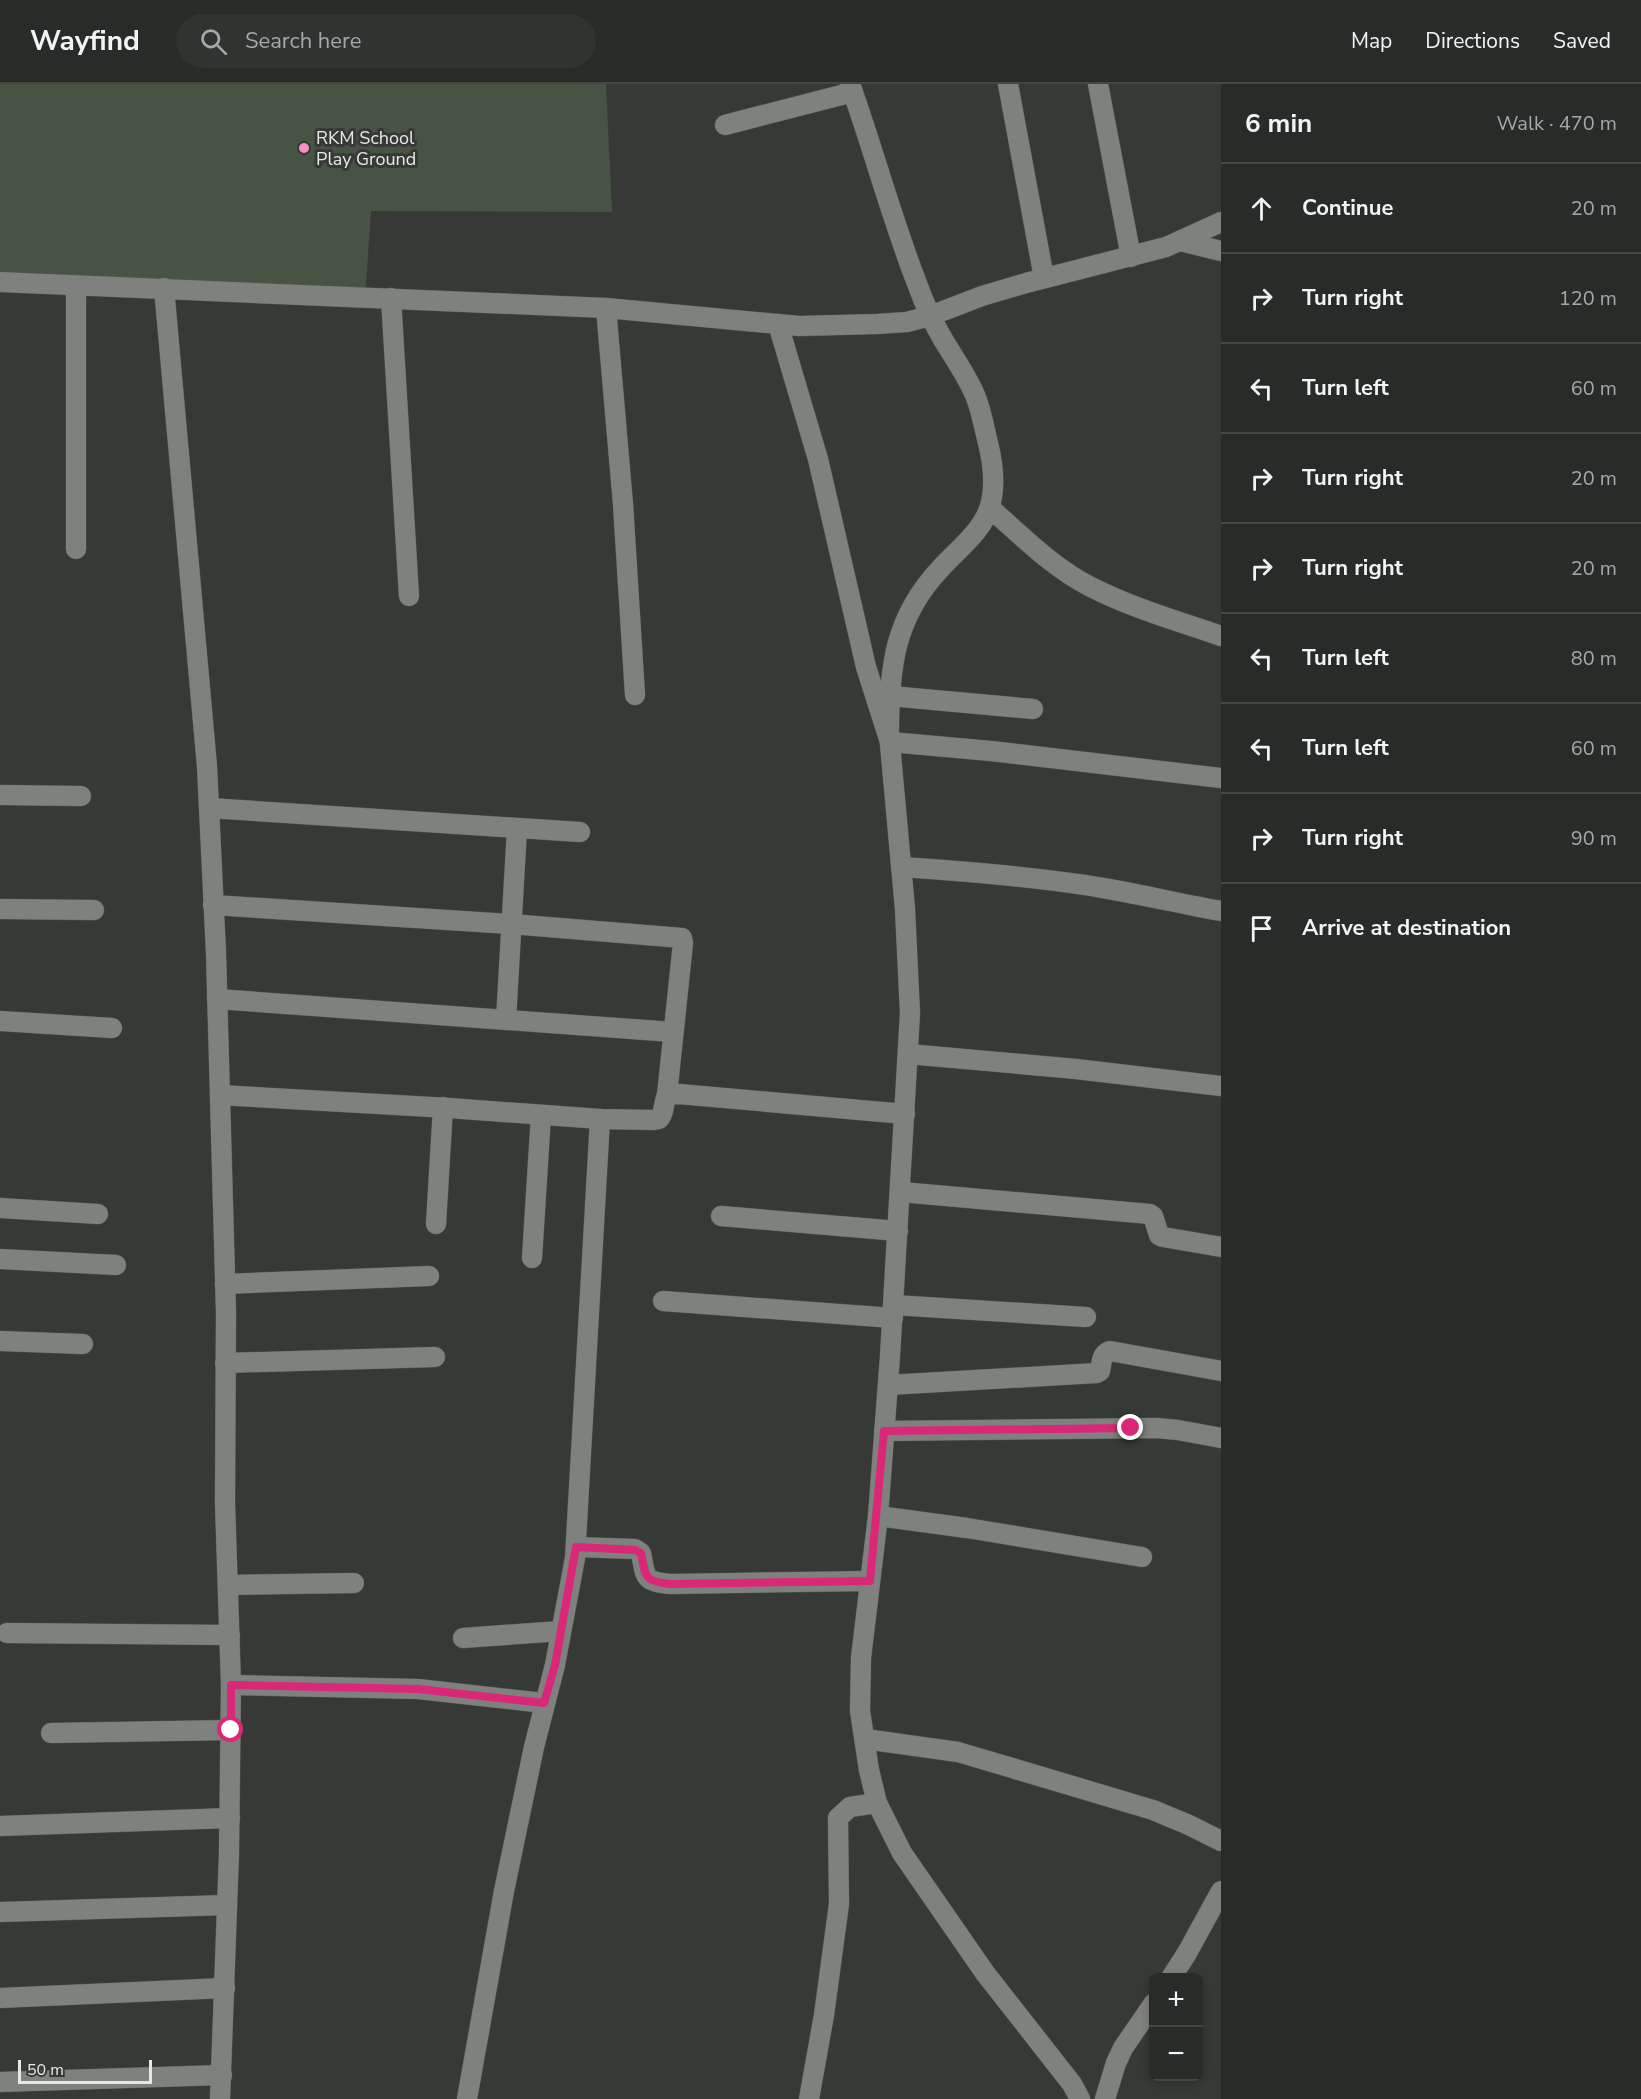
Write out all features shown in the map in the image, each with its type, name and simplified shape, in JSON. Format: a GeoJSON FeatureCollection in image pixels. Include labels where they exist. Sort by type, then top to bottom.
{"type":"FeatureCollection","features":[{"type":"Feature","properties":{"kind":"street"},"geometry":{"type":"LineString","coordinates":[[1008,84],[1044,278]]}},
{"type":"Feature","properties":{"kind":"street"},"geometry":{"type":"LineString","coordinates":[[1098,84],[1131,257]]}},
{"type":"Feature","properties":{"kind":"street"},"geometry":{"type":"LineString","coordinates":[[725,125],[852,88],[883,190],[930,316],[976,396],[992,460],[993,490],[990,508],[981,525],[918,595],[905,618],[897,642],[890,696],[890,742],[909,968],[908,1054],[888,1385],[878,1516],[861,1658],[860,1711],[877,1803],[902,1852],[985,1973],[1072,2084],[1080,2099]]}},
{"type":"Feature","properties":{"kind":"street"},"geometry":{"type":"LineString","coordinates":[[0,282],[606,308],[799,326],[877,324],[907,322],[930,316],[982,296],[1166,247],[1221,222]]}},
{"type":"Feature","properties":{"kind":"street"},"geometry":{"type":"LineString","coordinates":[[1180,241],[1221,251]]}},
{"type":"Feature","properties":{"kind":"street"},"geometry":{"type":"LineString","coordinates":[[76,286],[76,549]]}},
{"type":"Feature","properties":{"kind":"street"},"geometry":{"type":"LineString","coordinates":[[164,288],[207,766],[220,1095],[225,1284],[225,1492],[231,1685],[230,1818],[220,2099]]}},
{"type":"Feature","properties":{"kind":"street"},"geometry":{"type":"LineString","coordinates":[[391,298],[409,596]]}},
{"type":"Feature","properties":{"kind":"street"},"geometry":{"type":"LineString","coordinates":[[606,308],[623,504],[635,695]]}},
{"type":"Feature","properties":{"kind":"street"},"geometry":{"type":"LineString","coordinates":[[778,324],[818,459],[866,667],[890,742]]}},
{"type":"Feature","properties":{"kind":"street"},"geometry":{"type":"LineString","coordinates":[[990,508],[1054,564],[1090,586],[1121,600],[1221,636]]}},
{"type":"Feature","properties":{"kind":"street"},"geometry":{"type":"LineString","coordinates":[[890,696],[1032,709]]}},
{"type":"Feature","properties":{"kind":"street"},"geometry":{"type":"LineString","coordinates":[[890,742],[991,751],[1221,778]]}},
{"type":"Feature","properties":{"kind":"street"},"geometry":{"type":"LineString","coordinates":[[0,795],[81,796]]}},
{"type":"Feature","properties":{"kind":"street"},"geometry":{"type":"LineString","coordinates":[[209,808],[580,832]]}},
{"type":"Feature","properties":{"kind":"street"},"geometry":{"type":"LineString","coordinates":[[506,1020],[517,829]]}},
{"type":"Feature","properties":{"kind":"street"},"geometry":{"type":"LineString","coordinates":[[901,867],[1077,884],[1221,911]]}},
{"type":"Feature","properties":{"kind":"street"},"geometry":{"type":"LineString","coordinates":[[213,905],[511,924],[682,938],[683,943],[667,1095],[659,1119],[600,1119],[443,1107],[220,1095]]}},
{"type":"Feature","properties":{"kind":"street"},"geometry":{"type":"LineString","coordinates":[[0,909],[94,909]]}},
{"type":"Feature","properties":{"kind":"street"},"geometry":{"type":"LineString","coordinates":[[217,999],[673,1032]]}},
{"type":"Feature","properties":{"kind":"street"},"geometry":{"type":"LineString","coordinates":[[0,1021],[112,1028]]}},
{"type":"Feature","properties":{"kind":"street"},"geometry":{"type":"LineString","coordinates":[[908,1054],[1076,1069],[1221,1086]]}},
{"type":"Feature","properties":{"kind":"street"},"geometry":{"type":"LineString","coordinates":[[667,1095],[679,1094],[905,1114]]}},
{"type":"Feature","properties":{"kind":"street"},"geometry":{"type":"LineString","coordinates":[[436,1224],[443,1107]]}},
{"type":"Feature","properties":{"kind":"street"},"geometry":{"type":"LineString","coordinates":[[532,1258],[541,1115]]}},
{"type":"Feature","properties":{"kind":"street"},"geometry":{"type":"LineString","coordinates":[[467,2099],[504,1891],[561,1631],[576,1547],[600,1119]]}},
{"type":"Feature","properties":{"kind":"street"},"geometry":{"type":"LineString","coordinates":[[901,1192],[1150,1214],[1153,1216],[1159,1235],[1163,1237],[1221,1247]]}},
{"type":"Feature","properties":{"kind":"street"},"geometry":{"type":"LineString","coordinates":[[0,1208],[98,1214]]}},
{"type":"Feature","properties":{"kind":"street"},"geometry":{"type":"LineString","coordinates":[[721,1216],[898,1231]]}},
{"type":"Feature","properties":{"kind":"street"},"geometry":{"type":"LineString","coordinates":[[0,1259],[116,1265]]}},
{"type":"Feature","properties":{"kind":"street"},"geometry":{"type":"LineString","coordinates":[[225,1284],[429,1276]]}},
{"type":"Feature","properties":{"kind":"street"},"geometry":{"type":"LineString","coordinates":[[663,1301],[1086,1317]]}},
{"type":"Feature","properties":{"kind":"street"},"geometry":{"type":"LineString","coordinates":[[0,1341],[83,1344]]}},
{"type":"Feature","properties":{"kind":"street"},"geometry":{"type":"LineString","coordinates":[[888,1385],[1097,1373],[1100,1371],[1103,1356],[1110,1351],[1221,1371]]}},
{"type":"Feature","properties":{"kind":"street"},"geometry":{"type":"LineString","coordinates":[[225,1363],[435,1357]]}},
{"type":"Feature","properties":{"kind":"street"},"geometry":{"type":"LineString","coordinates":[[884,1431],[1156,1428],[1221,1438]]}},
{"type":"Feature","properties":{"kind":"street"},"geometry":{"type":"LineString","coordinates":[[878,1516],[967,1528],[1142,1557]]}},
{"type":"Feature","properties":{"kind":"street"},"geometry":{"type":"LineString","coordinates":[[576,1547],[635,1550],[641,1553],[648,1580],[662,1583],[870,1581]]}},
{"type":"Feature","properties":{"kind":"street"},"geometry":{"type":"LineString","coordinates":[[228,1585],[354,1583]]}},
{"type":"Feature","properties":{"kind":"street"},"geometry":{"type":"LineString","coordinates":[[463,1638],[561,1631]]}},
{"type":"Feature","properties":{"kind":"street"},"geometry":{"type":"LineString","coordinates":[[7,1634],[230,1635]]}},
{"type":"Feature","properties":{"kind":"street"},"geometry":{"type":"LineString","coordinates":[[231,1685],[418,1689],[544,1703]]}},
{"type":"Feature","properties":{"kind":"street"},"geometry":{"type":"LineString","coordinates":[[51,1733],[231,1730]]}},
{"type":"Feature","properties":{"kind":"street"},"geometry":{"type":"LineString","coordinates":[[865,1739],[958,1752],[1002,1764],[1153,1810],[1221,1841]]}},
{"type":"Feature","properties":{"kind":"street"},"geometry":{"type":"LineString","coordinates":[[809,2099],[824,2014],[839,1904],[838,1818],[850,1807],[877,1803]]}},
{"type":"Feature","properties":{"kind":"street"},"geometry":{"type":"LineString","coordinates":[[0,1826],[230,1818]]}},
{"type":"Feature","properties":{"kind":"street"},"geometry":{"type":"LineString","coordinates":[[1174,1973],[1188,1953],[1221,1891]]}},
{"type":"Feature","properties":{"kind":"street"},"geometry":{"type":"LineString","coordinates":[[0,1912],[227,1905]]}},
{"type":"Feature","properties":{"kind":"street"},"geometry":{"type":"LineString","coordinates":[[0,1998],[225,1988]]}},
{"type":"Feature","properties":{"kind":"street"},"geometry":{"type":"LineString","coordinates":[[1105,2099],[1116,2062],[1149,2010]]}},
{"type":"Feature","properties":{"kind":"street"},"geometry":{"type":"LineString","coordinates":[[0,2082],[222,2075]]}},
{"type":"Feature","properties":{"kind":"green space","name":"RKM School Play Ground"},"geometry":{"type":"Polygon","coordinates":[[[0,84],[606,84],[612,212],[371,211],[365,298],[0,273],[0,84]]]}},
{"type":"Feature","properties":{"kind":"place","name":"RKM School Play Ground"},"geometry":{"type":"Point","coordinates":[304,148]}},
{"type":"Feature","properties":{"kind":"route"},"geometry":{"type":"LineString","coordinates":[[231,1730],[231,1685],[418,1689],[544,1703],[555,1665],[576,1547],[635,1550],[641,1553],[648,1580],[670,1584],[870,1581],[878,1516],[884,1431],[1131,1428]]}}]}
